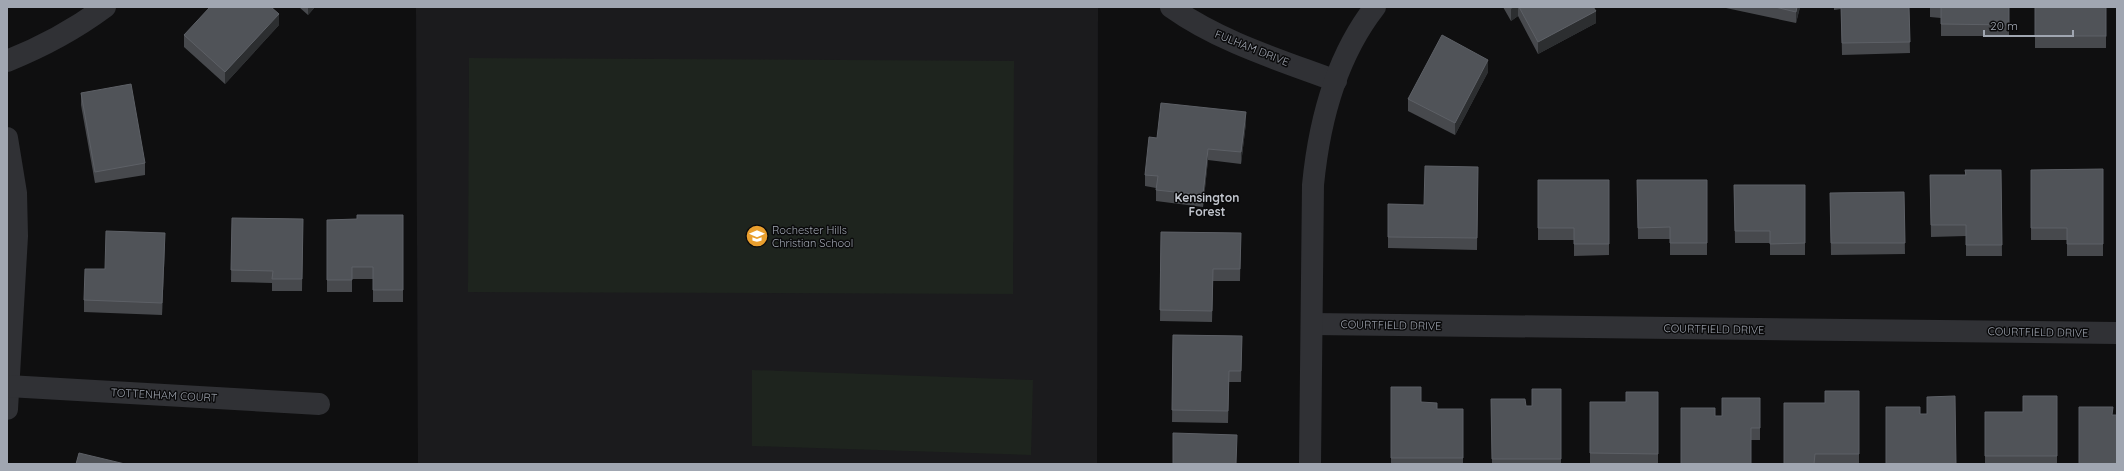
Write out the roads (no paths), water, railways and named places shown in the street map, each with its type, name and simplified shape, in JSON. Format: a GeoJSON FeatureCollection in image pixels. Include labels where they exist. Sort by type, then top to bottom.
{"type":"FeatureCollection","features":[{"type":"Feature","properties":{"kind":"street"},"geometry":{"type":"LineString","coordinates":[[7,61],[56,39],[82,24],[104,7]]}},
{"type":"Feature","properties":{"kind":"street","name":"FULHAM DRIVE"},"geometry":{"type":"LineString","coordinates":[[1171,7],[1202,27],[1235,42],[1336,81]]}},
{"type":"Feature","properties":{"kind":"street"},"geometry":{"type":"LineString","coordinates":[[1310,464],[1313,185],[1317,147],[1325,113],[1350,47],[1375,7]]}},
{"type":"Feature","properties":{"kind":"street"},"geometry":{"type":"LineString","coordinates":[[7,138],[16,193],[17,236],[7,409]]}},
{"type":"Feature","properties":{"kind":"street","name":"COURTFIELD DRIVE"},"geometry":{"type":"LineString","coordinates":[[1312,324],[2117,333]]}},
{"type":"Feature","properties":{"kind":"street","name":"TOTTENHAM COURT"},"geometry":{"type":"LineString","coordinates":[[8,386],[319,404]]}},
{"type":"Feature","properties":{"kind":"place","name":"Rochester Hills Christian School"},"geometry":{"type":"Point","coordinates":[757,236]}},
{"type":"Feature","properties":{"kind":"district","name":"Kensington Forest"},"geometry":{"type":"Point","coordinates":[1207,204]}}]}
